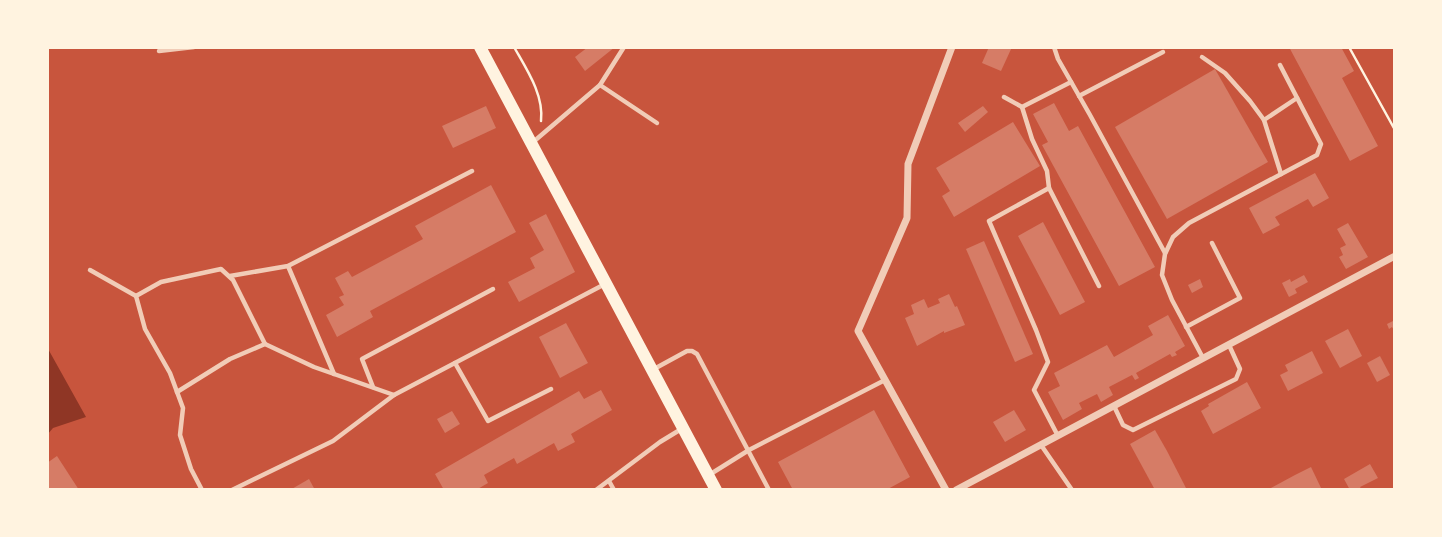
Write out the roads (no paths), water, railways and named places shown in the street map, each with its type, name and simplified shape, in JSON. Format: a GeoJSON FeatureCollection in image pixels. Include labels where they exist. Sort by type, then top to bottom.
{"type":"FeatureCollection","features":[{"type":"Feature","properties":{"kind":"main road"},"geometry":{"type":"LineString","coordinates":[[480,47],[536,140],[606,283],[716,490]]}},
{"type":"Feature","properties":{"kind":"street"},"geometry":{"type":"LineString","coordinates":[[946,490],[858,331],[906,218],[908,164],[952,47]]}},
{"type":"Feature","properties":{"kind":"street"},"geometry":{"type":"LineString","coordinates":[[956,490],[1395,257]]}},
{"type":"Feature","properties":{"kind":"lane"},"geometry":{"type":"LineString","coordinates":[[159,51],[194,47]]}},
{"type":"Feature","properties":{"kind":"lane"},"geometry":{"type":"LineString","coordinates":[[536,140],[600,85],[624,47]]}},
{"type":"Feature","properties":{"kind":"lane"},"geometry":{"type":"LineString","coordinates":[[1054,47],[1058,59],[1165,254]]}},
{"type":"Feature","properties":{"kind":"lane"},"geometry":{"type":"LineString","coordinates":[[1079,96],[1163,52]]}},
{"type":"Feature","properties":{"kind":"lane"},"geometry":{"type":"LineString","coordinates":[[1202,57],[1225,73],[1264,120],[1281,174]]}},
{"type":"Feature","properties":{"kind":"lane"},"geometry":{"type":"LineString","coordinates":[[1203,358],[1172,300],[1162,275],[1165,254],[1173,237],[1189,223],[1317,155],[1321,144],[1280,65]]}},
{"type":"Feature","properties":{"kind":"lane"},"geometry":{"type":"LineString","coordinates":[[1022,107],[1071,82]]}},
{"type":"Feature","properties":{"kind":"lane"},"geometry":{"type":"LineString","coordinates":[[600,85],[657,123]]}},
{"type":"Feature","properties":{"kind":"lane"},"geometry":{"type":"LineString","coordinates":[[1003,97],[1022,107],[1032,139],[1047,171],[1049,188],[1098,286]]}},
{"type":"Feature","properties":{"kind":"lane"},"geometry":{"type":"LineString","coordinates":[[1264,120],[1297,98]]}},
{"type":"Feature","properties":{"kind":"lane"},"geometry":{"type":"LineString","coordinates":[[229,276],[288,266],[472,171]]}},
{"type":"Feature","properties":{"kind":"lane"},"geometry":{"type":"LineString","coordinates":[[1049,188],[989,221],[1048,362],[1034,390],[1058,436]]}},
{"type":"Feature","properties":{"kind":"lane"},"geometry":{"type":"LineString","coordinates":[[1186,327],[1240,298],[1212,243]]}},
{"type":"Feature","properties":{"kind":"lane"},"geometry":{"type":"LineString","coordinates":[[288,266],[334,374]]}},
{"type":"Feature","properties":{"kind":"lane"},"geometry":{"type":"LineString","coordinates":[[136,296],[161,282],[221,269],[233,280],[265,344],[314,367],[394,396]]}},
{"type":"Feature","properties":{"kind":"lane"},"geometry":{"type":"LineString","coordinates":[[90,270],[136,296],[145,329],[170,373],[183,408],[180,435],[191,469],[202,490]]}},
{"type":"Feature","properties":{"kind":"lane"},"geometry":{"type":"LineString","coordinates":[[232,490],[333,441],[394,396],[606,283]]}},
{"type":"Feature","properties":{"kind":"lane"},"geometry":{"type":"LineString","coordinates":[[374,388],[362,359],[493,289]]}},
{"type":"Feature","properties":{"kind":"lane"},"geometry":{"type":"LineString","coordinates":[[177,392],[230,359],[265,344]]}},
{"type":"Feature","properties":{"kind":"lane"},"geometry":{"type":"LineString","coordinates":[[1114,406],[1123,425],[1133,430],[1236,379],[1240,369],[1228,345]]}},
{"type":"Feature","properties":{"kind":"lane"},"geometry":{"type":"LineString","coordinates":[[652,370],[687,351],[697,354],[769,490]]}},
{"type":"Feature","properties":{"kind":"lane"},"geometry":{"type":"LineString","coordinates":[[455,363],[488,422],[551,389]]}},
{"type":"Feature","properties":{"kind":"lane"},"geometry":{"type":"LineString","coordinates":[[708,475],[749,450],[885,380]]}},
{"type":"Feature","properties":{"kind":"lane"},"geometry":{"type":"LineString","coordinates":[[596,490],[684,427]]}},
{"type":"Feature","properties":{"kind":"lane"},"geometry":{"type":"LineString","coordinates":[[1041,445],[1072,490]]}},
{"type":"Feature","properties":{"kind":"lane"},"geometry":{"type":"LineString","coordinates":[[609,481],[614,490]]}}]}
